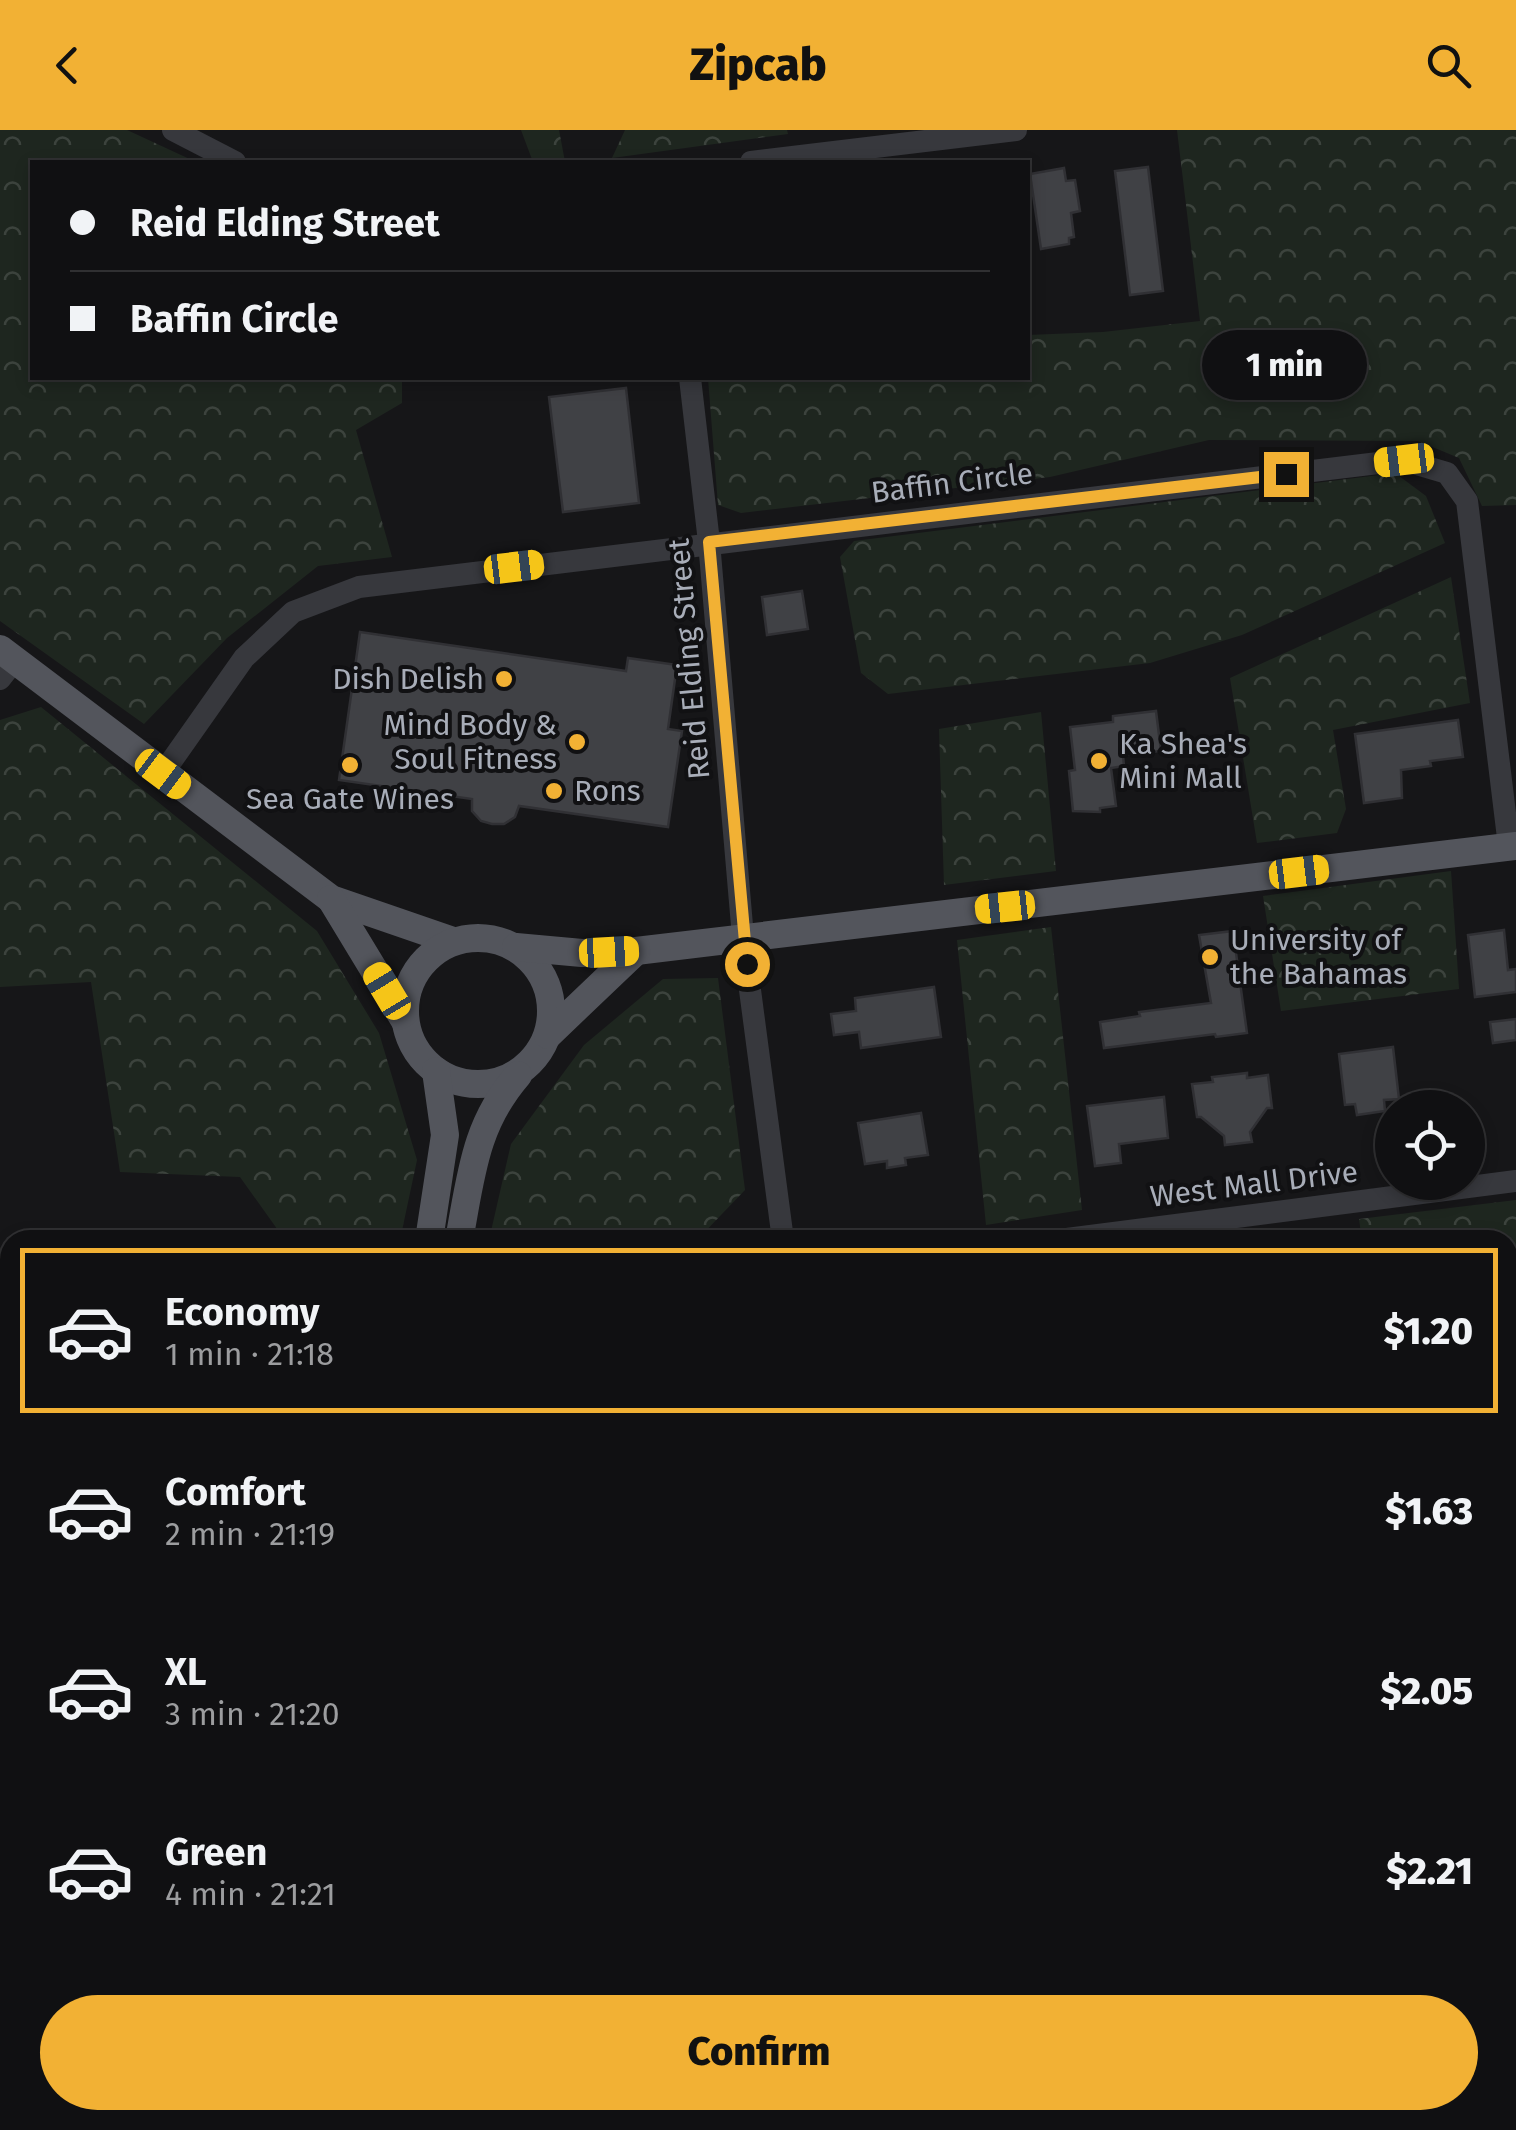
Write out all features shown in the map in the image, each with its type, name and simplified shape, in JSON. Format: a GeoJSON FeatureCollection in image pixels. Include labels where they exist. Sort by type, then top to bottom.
{"type":"FeatureCollection","features":[{"type":"Feature","properties":{"kind":"main road"},"geometry":{"type":"LineString","coordinates":[[5,663],[331,898],[454,941],[486,938],[516,948],[582,953],[636,951],[1513,846]]}},
{"type":"Feature","properties":{"kind":"main road"},"geometry":{"type":"LineString","coordinates":[[331,898],[406,1022]]}},
{"type":"Feature","properties":{"kind":"main road"},"geometry":{"type":"LineString","coordinates":[[454,941],[432,954],[415,973],[406,996],[411,1041],[436,1071],[456,1082],[479,1085],[502,1081],[522,1070]]}},
{"type":"Feature","properties":{"kind":"main road"},"geometry":{"type":"LineString","coordinates":[[460,1230],[480,1134],[499,1096],[538,1054],[552,1015],[544,976],[516,948]]}},
{"type":"Feature","properties":{"kind":"main road"},"geometry":{"type":"LineString","coordinates":[[548,1035],[636,951]]}},
{"type":"Feature","properties":{"kind":"main road"},"geometry":{"type":"LineString","coordinates":[[431,1230],[445,1135],[436,1071]]}},
{"type":"Feature","properties":{"kind":"street"},"geometry":{"type":"LineString","coordinates":[[173,130],[231,160]]}},
{"type":"Feature","properties":{"kind":"street"},"geometry":{"type":"LineString","coordinates":[[767,160],[1016,130]]}},
{"type":"Feature","properties":{"kind":"street","name":"Reid Elding Street"},"geometry":{"type":"LineString","coordinates":[[690,380],[709,542],[743,936],[782,1230]]}},
{"type":"Feature","properties":{"kind":"street","name":"Baffin Circle"},"geometry":{"type":"LineString","coordinates":[[163,774],[244,658],[293,612],[358,587],[1404,460],[1448,473],[1467,501],[1513,846]]}},
{"type":"Feature","properties":{"kind":"street","name":"West Mall Drive"},"geometry":{"type":"LineString","coordinates":[[1136,1230],[1516,1181]]}},
{"type":"Feature","properties":{"kind":"green space"},"geometry":{"type":"Polygon","coordinates":[[[0,130],[127,130],[192,160],[30,160],[30,380],[402,380],[402,403],[356,430],[392,557],[318,566],[227,638],[144,724],[0,621],[0,130]]]}},
{"type":"Feature","properties":{"kind":"green space"},"geometry":{"type":"Polygon","coordinates":[[[521,130],[559,130],[565,160],[532,160],[521,130]]]}},
{"type":"Feature","properties":{"kind":"green space"},"geometry":{"type":"Polygon","coordinates":[[[625,130],[787,130],[788,134],[612,158],[625,130]]]}},
{"type":"Feature","properties":{"kind":"green space"},"geometry":{"type":"Polygon","coordinates":[[[1177,130],[1516,130],[1516,505],[1482,506],[1459,458],[1418,441],[1209,440],[1050,477],[741,513],[718,505],[708,380],[1030,380],[1030,335],[1103,332],[1200,321],[1177,130]]]}},
{"type":"Feature","properties":{"kind":"green space"},"geometry":{"type":"Polygon","coordinates":[[[1395,473],[1426,496],[1445,543],[1242,635],[1150,663],[888,694],[861,673],[840,557],[854,541],[1395,473]]]}},
{"type":"Feature","properties":{"kind":"green space"},"geometry":{"type":"Polygon","coordinates":[[[1451,577],[1470,703],[1333,730],[1346,809],[1337,833],[1257,843],[1230,678],[1451,577]]]}},
{"type":"Feature","properties":{"kind":"green space"},"geometry":{"type":"Polygon","coordinates":[[[41,707],[317,931],[379,1033],[417,1160],[402,1230],[278,1230],[240,1177],[120,1172],[91,982],[0,987],[0,720],[41,707]]]}},
{"type":"Feature","properties":{"kind":"green space"},"geometry":{"type":"Polygon","coordinates":[[[1041,712],[1056,871],[944,885],[939,729],[1041,712]]]}},
{"type":"Feature","properties":{"kind":"green space"},"geometry":{"type":"Polygon","coordinates":[[[1451,871],[1459,989],[1281,1011],[1263,896],[1451,871]]]}},
{"type":"Feature","properties":{"kind":"green space"},"geometry":{"type":"Polygon","coordinates":[[[1051,927],[1082,1210],[986,1225],[957,940],[1051,927]]]}},
{"type":"Feature","properties":{"kind":"green space"},"geometry":{"type":"Polygon","coordinates":[[[718,978],[745,1190],[707,1230],[491,1230],[511,1144],[584,1045],[663,979],[718,978]]]}},
{"type":"Feature","properties":{"kind":"green space"},"geometry":{"type":"Polygon","coordinates":[[[1516,1200],[1516,1230],[1361,1230],[1359,1219],[1516,1200]]]}},
{"type":"Feature","properties":{"kind":"building"},"geometry":{"type":"Polygon","coordinates":[[[1148,167],[1163,291],[1130,295],[1115,171],[1148,167]]]}},
{"type":"Feature","properties":{"kind":"building"},"geometry":{"type":"Polygon","coordinates":[[[1064,168],[1066,181],[1075,180],[1080,211],[1071,213],[1074,237],[1069,238],[1069,244],[1041,249],[1030,174],[1064,168]]]}},
{"type":"Feature","properties":{"kind":"building"},"geometry":{"type":"Polygon","coordinates":[[[626,388],[639,503],[563,512],[549,397],[626,388]]]}},
{"type":"Feature","properties":{"kind":"building"},"geometry":{"type":"Polygon","coordinates":[[[802,591],[808,629],[767,635],[762,597],[802,591]]]}},
{"type":"Feature","properties":{"kind":"building"},"geometry":{"type":"Polygon","coordinates":[[[360,632],[626,671],[628,658],[677,665],[668,729],[682,731],[668,827],[519,806],[515,817],[504,824],[492,824],[481,821],[472,811],[472,799],[339,780],[360,632]]]}},
{"type":"Feature","properties":{"kind":"building","name":"Ka Shea's Mini Mall"},"geometry":{"type":"Polygon","coordinates":[[[1156,711],[1161,751],[1123,755],[1124,766],[1111,768],[1116,806],[1100,808],[1100,812],[1073,811],[1069,771],[1075,770],[1070,727],[1156,711]]]}},
{"type":"Feature","properties":{"kind":"building"},"geometry":{"type":"Polygon","coordinates":[[[1458,720],[1463,757],[1401,770],[1402,798],[1364,803],[1355,734],[1458,720]]]}},
{"type":"Feature","properties":{"kind":"building"},"geometry":{"type":"Polygon","coordinates":[[[1504,930],[1508,970],[1516,969],[1516,992],[1475,997],[1468,935],[1504,930]]]}},
{"type":"Feature","properties":{"kind":"building"},"geometry":{"type":"Polygon","coordinates":[[[1233,931],[1247,1033],[1104,1048],[1100,1022],[1140,1016],[1139,1012],[1211,1003],[1199,935],[1233,931]]]}},
{"type":"Feature","properties":{"kind":"building"},"geometry":{"type":"Polygon","coordinates":[[[934,987],[941,1037],[861,1048],[859,1032],[834,1035],[831,1014],[856,1011],[855,998],[934,987]]]}},
{"type":"Feature","properties":{"kind":"building"},"geometry":{"type":"Polygon","coordinates":[[[1516,1019],[1516,1040],[1493,1043],[1490,1022],[1516,1019]]]}},
{"type":"Feature","properties":{"kind":"building"},"geometry":{"type":"Polygon","coordinates":[[[1393,1047],[1398,1090],[1375,1090],[1375,1112],[1357,1115],[1355,1104],[1345,1105],[1339,1054],[1393,1047]]]}},
{"type":"Feature","properties":{"kind":"building"},"geometry":{"type":"Polygon","coordinates":[[[1247,1073],[1247,1078],[1268,1075],[1272,1108],[1267,1108],[1250,1132],[1252,1142],[1225,1145],[1224,1136],[1197,1117],[1192,1084],[1247,1073]]]}},
{"type":"Feature","properties":{"kind":"building"},"geometry":{"type":"Polygon","coordinates":[[[1164,1097],[1168,1138],[1119,1144],[1121,1163],[1095,1166],[1087,1106],[1164,1097]]]}},
{"type":"Feature","properties":{"kind":"building"},"geometry":{"type":"Polygon","coordinates":[[[921,1113],[928,1155],[905,1158],[906,1165],[887,1168],[887,1161],[865,1164],[858,1123],[921,1113]]]}},
{"type":"Feature","properties":{"kind":"place","name":"Dish Delish"},"geometry":{"type":"Point","coordinates":[504,679]}},
{"type":"Feature","properties":{"kind":"place","name":"Mind Body & Soul Fitness"},"geometry":{"type":"Point","coordinates":[577,742]}},
{"type":"Feature","properties":{"kind":"place","name":"Ka Shea's Mini Mall"},"geometry":{"type":"Point","coordinates":[1099,761]}},
{"type":"Feature","properties":{"kind":"place","name":"Sea Gate Wines"},"geometry":{"type":"Point","coordinates":[350,765]}},
{"type":"Feature","properties":{"kind":"place","name":"Rons"},"geometry":{"type":"Point","coordinates":[554,791]}},
{"type":"Feature","properties":{"kind":"place","name":"University of the Bahamas"},"geometry":{"type":"Point","coordinates":[1210,957]}},
{"type":"Feature","properties":{"kind":"route"},"geometry":{"type":"LineString","coordinates":[[747,964],[709,542],[1286,474]]}}]}
